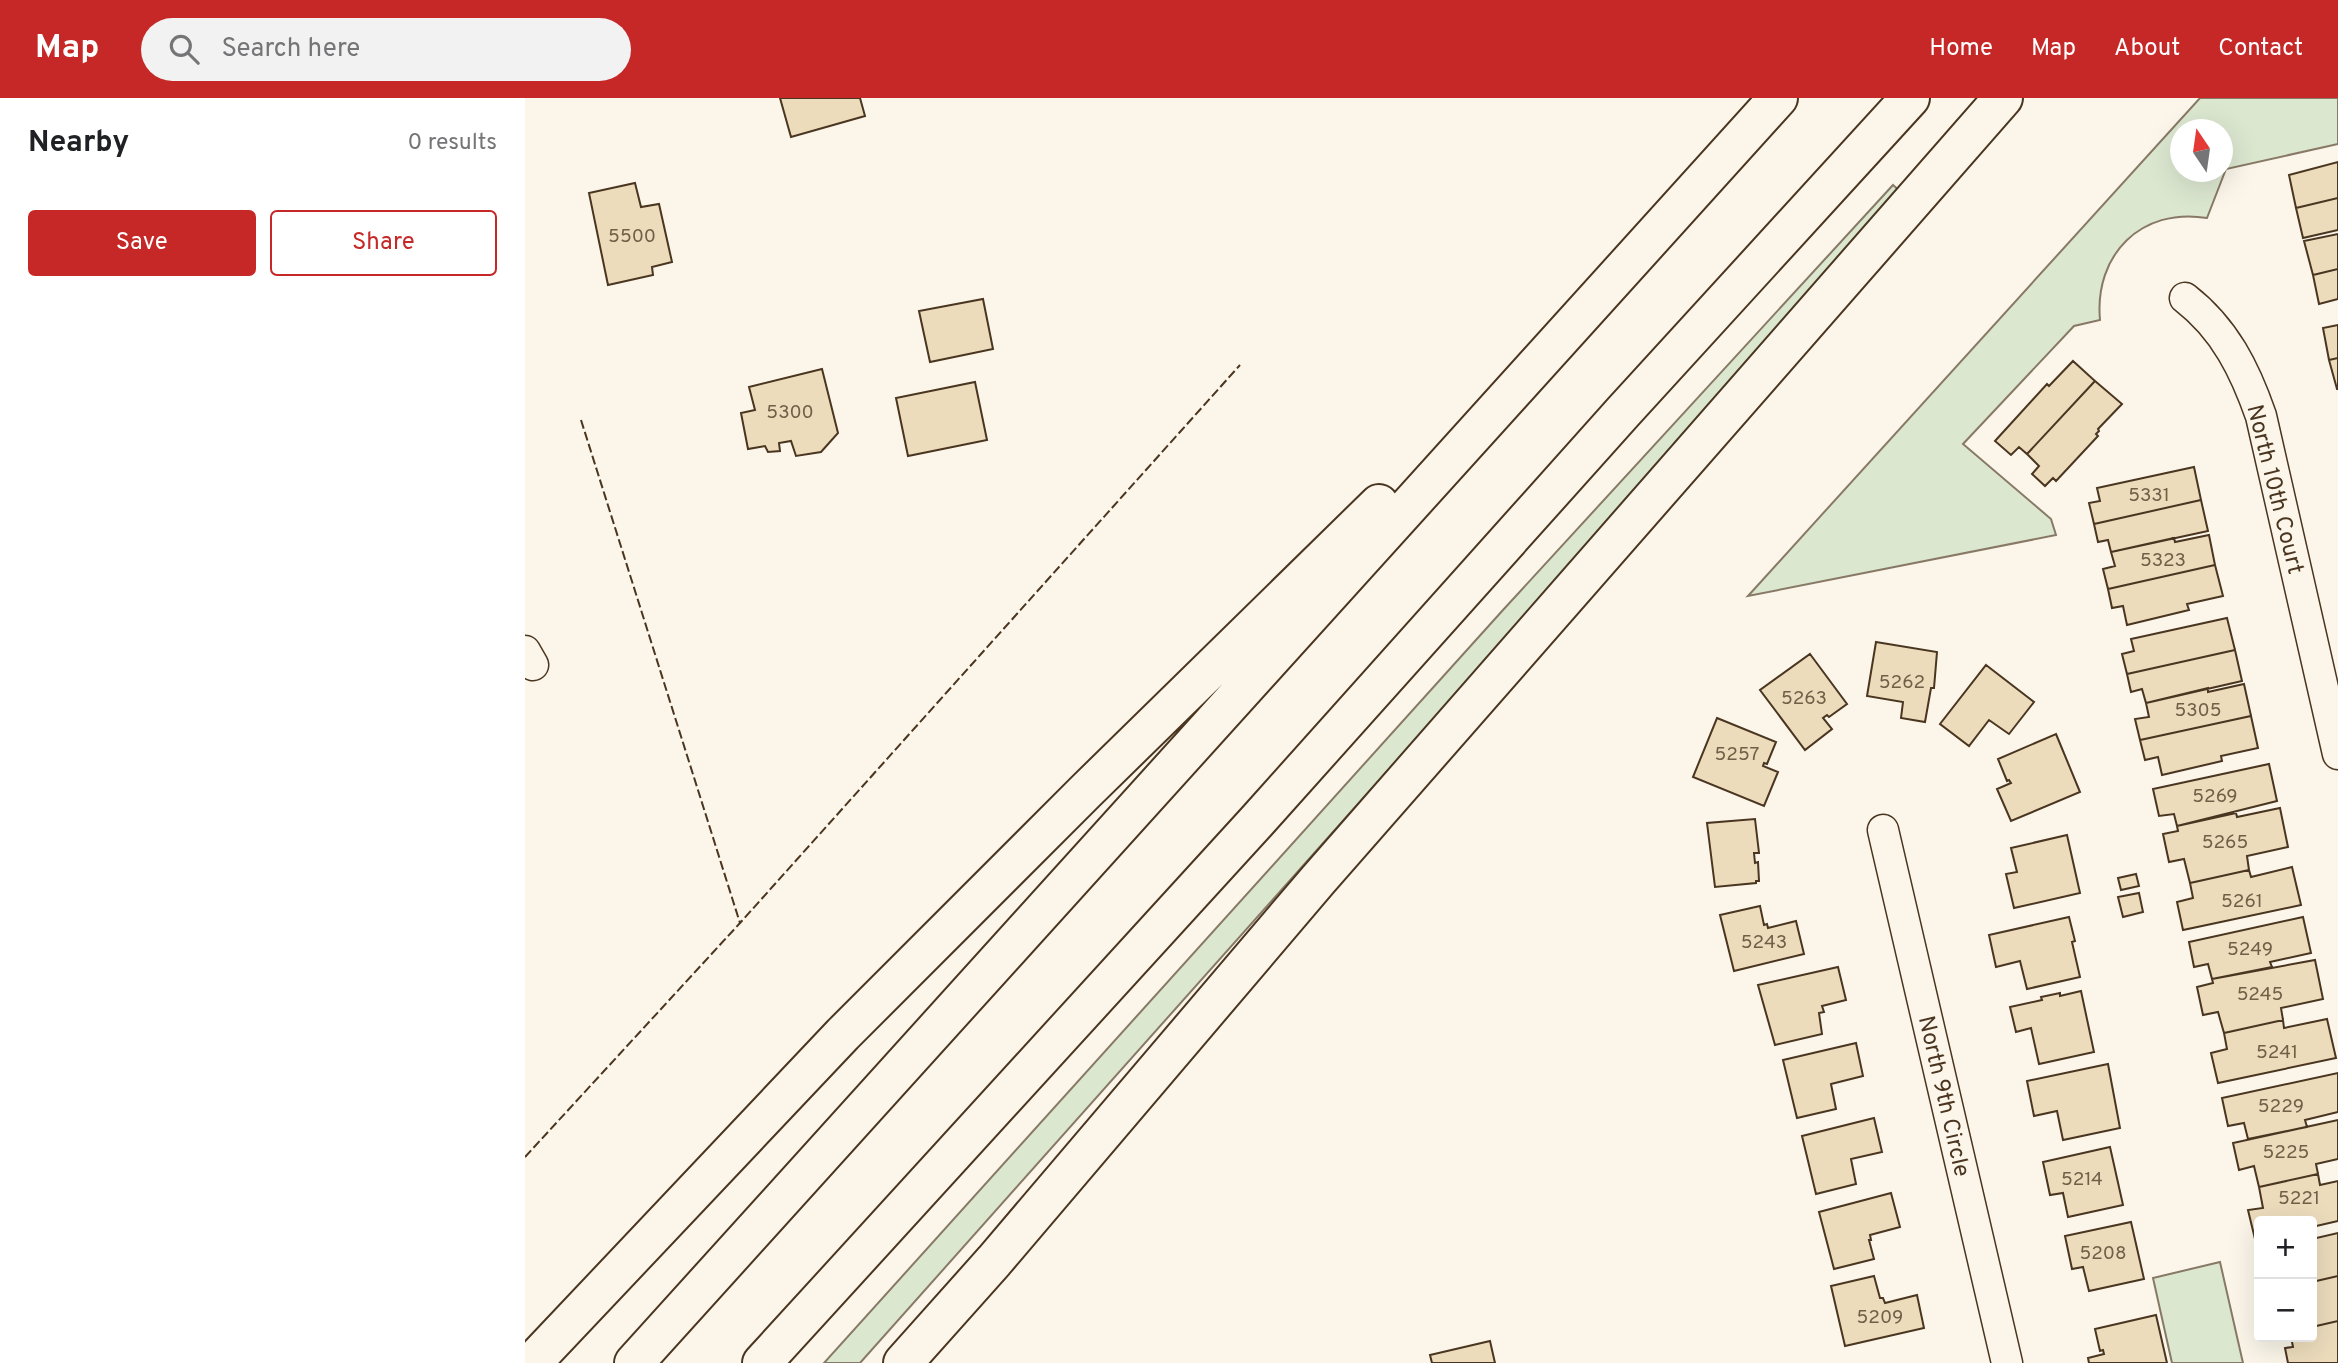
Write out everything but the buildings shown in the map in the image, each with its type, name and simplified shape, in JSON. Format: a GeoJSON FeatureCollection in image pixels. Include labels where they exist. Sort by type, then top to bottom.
{"type":"FeatureCollection","features":[{"type":"Feature","properties":{"kind":"highway"},"geometry":{"type":"LineString","coordinates":[[634,1363],[1778,98]]}},
{"type":"Feature","properties":{"kind":"highway"},"geometry":{"type":"LineString","coordinates":[[762,1363],[1257,821],[1623,412],[1910,98]]}},
{"type":"Feature","properties":{"kind":"highway"},"geometry":{"type":"LineString","coordinates":[[903,1363],[1003,1250],[1318,880],[2003,98]]}},
{"type":"Feature","properties":{"kind":"highway"},"geometry":{"type":"LineString","coordinates":[[532,1363],[853,1024],[1076,801],[1661,229]]}},
{"type":"Feature","properties":{"kind":"street","name":"North 10th Court"},"geometry":{"type":"LineString","coordinates":[[2185,298],[2205,313],[2226,340],[2248,378],[2261,416],[2332,699],[2338,754]]}},
{"type":"Feature","properties":{"kind":"street","name":"North 9th Circle"},"geometry":{"type":"LineString","coordinates":[[1883,830],[2007,1363]]}},
{"type":"Feature","properties":{"kind":"green space"},"geometry":{"type":"Polygon","coordinates":[[[2200,98],[2338,98],[2338,144],[2233,167],[2233,119],[2181,119],[2200,98]]]}},
{"type":"Feature","properties":{"kind":"green space"},"geometry":{"type":"Polygon","coordinates":[[[2170,131],[2170,182],[2221,182],[2207,218],[2162,220],[2143,228],[2127,240],[2114,256],[2105,275],[2100,297],[2100,320],[2074,326],[1963,444],[2051,519],[2056,535],[1748,596],[2170,131]]]}},
{"type":"Feature","properties":{"kind":"green space"},"geometry":{"type":"Polygon","coordinates":[[[1893,185],[1902,193],[860,1363],[824,1363],[1503,610],[1893,185]]]}},
{"type":"Feature","properties":{"kind":"green space"},"geometry":{"type":"Polygon","coordinates":[[[2220,1262],[2243,1363],[2172,1363],[2153,1278],[2220,1262]]]}},
{"type":"Feature","properties":{"kind":"fence"},"geometry":{"type":"LineString","coordinates":[[525,1157],[740,923],[1240,365]]}},
{"type":"Feature","properties":{"kind":"fence"},"geometry":{"type":"LineString","coordinates":[[581,420],[740,923]]}}]}
